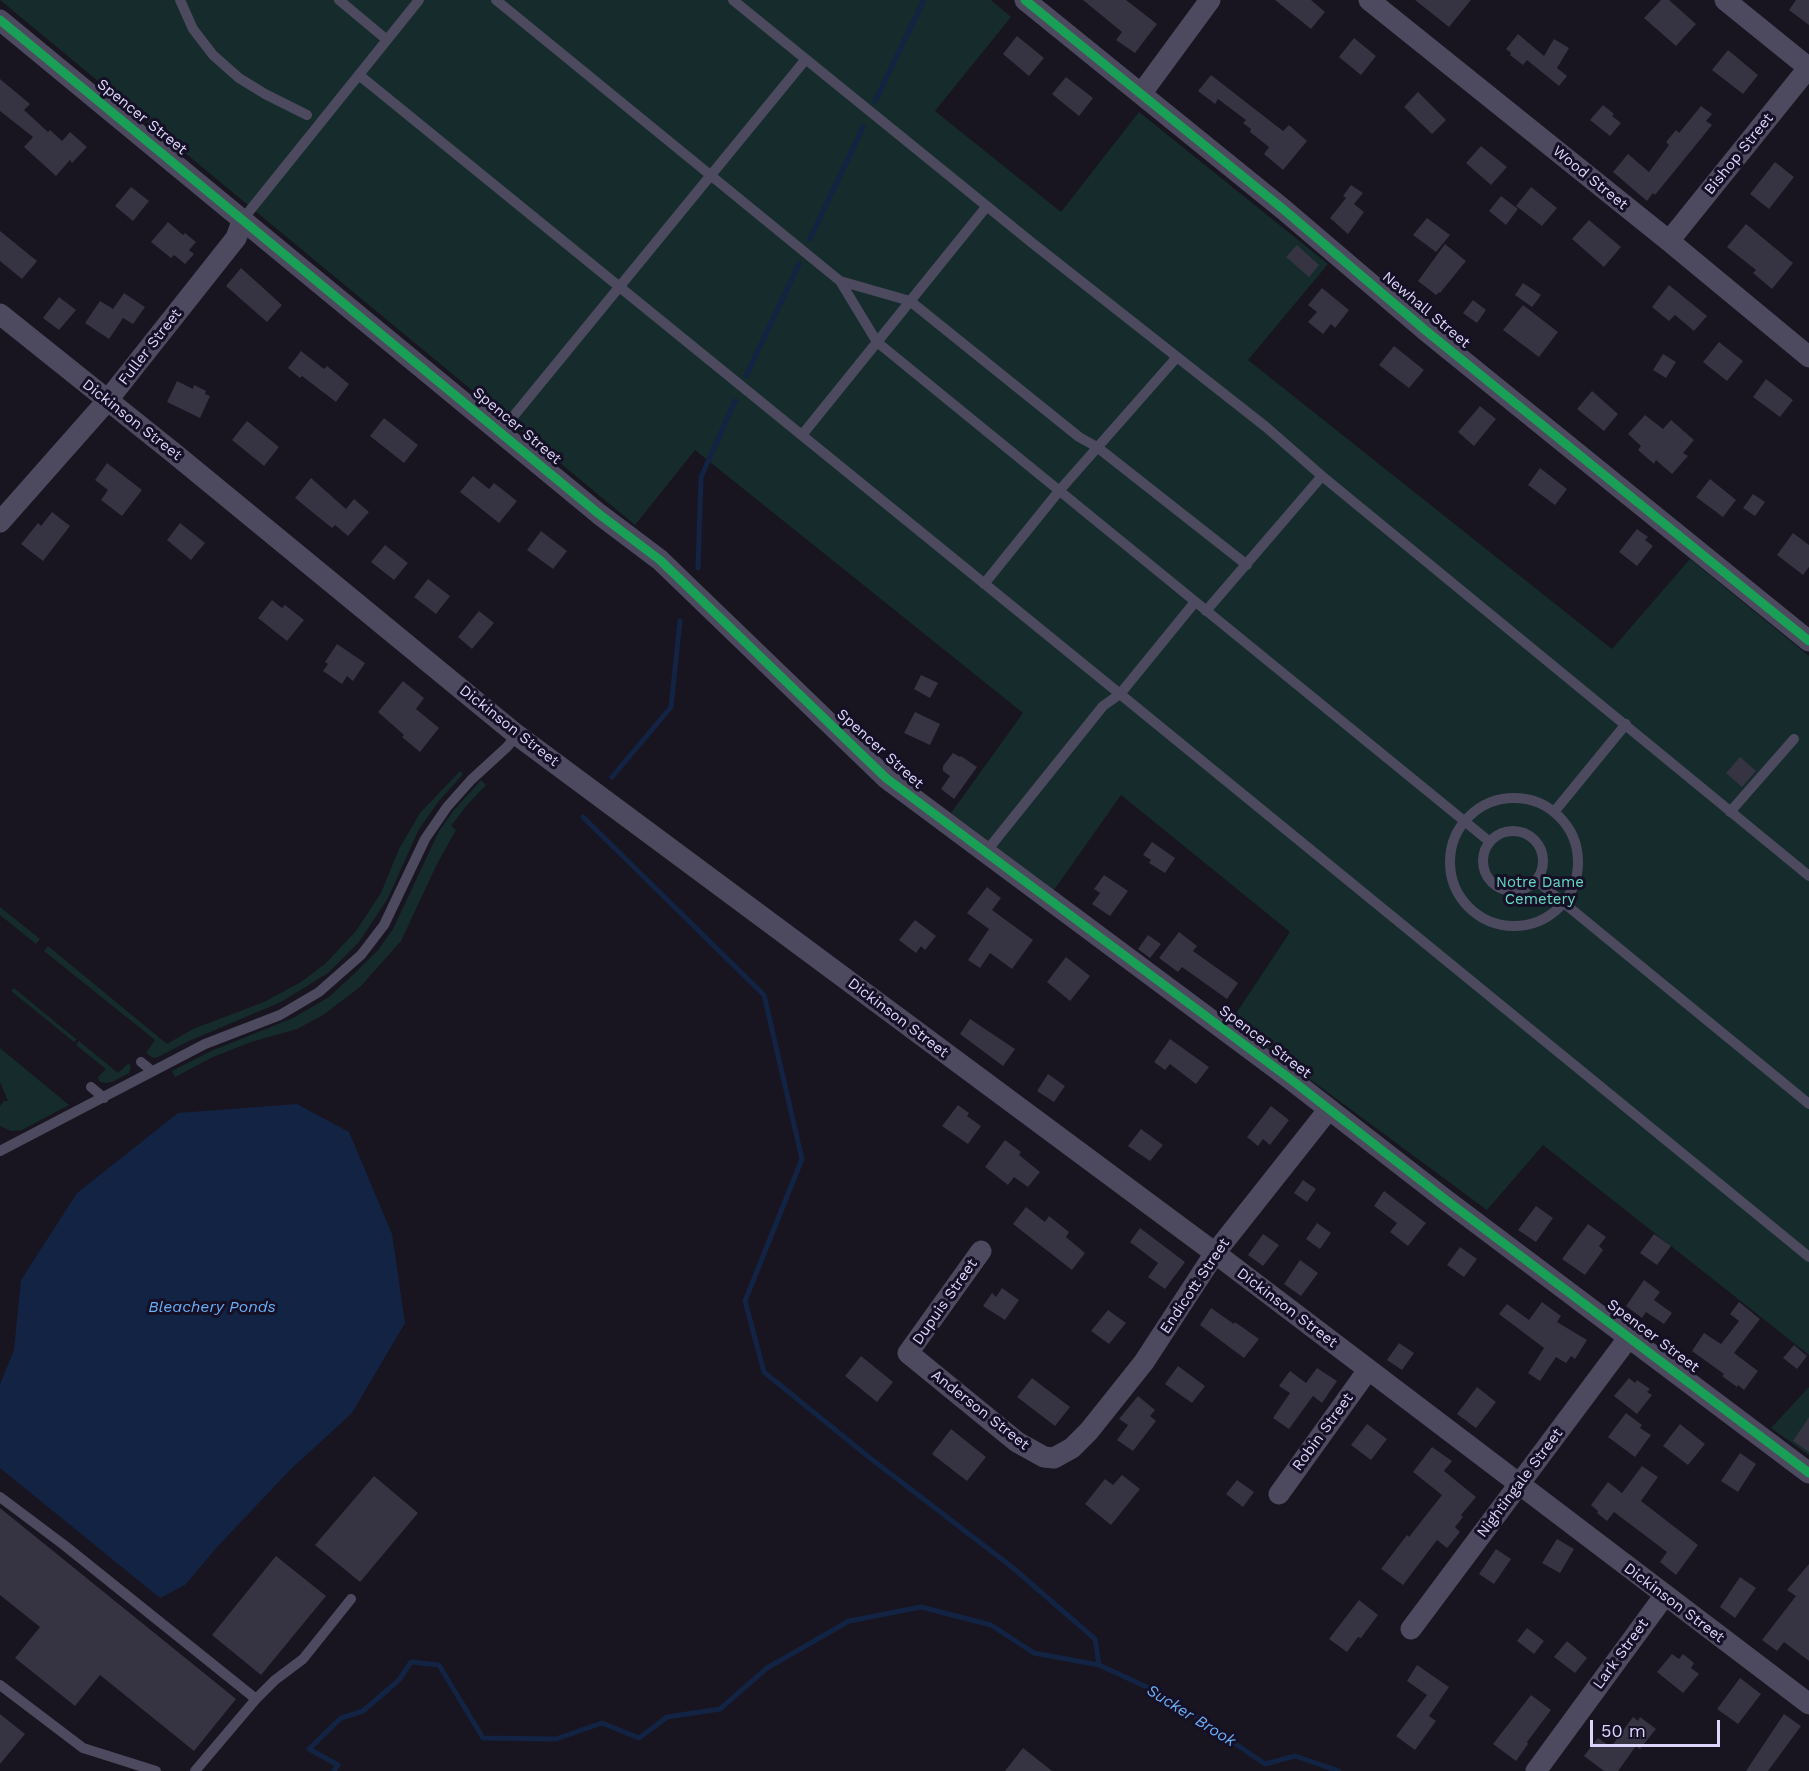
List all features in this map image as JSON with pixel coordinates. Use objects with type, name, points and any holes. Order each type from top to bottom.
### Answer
[{"type":"street","name":"Newhall Street","points":[[1025,0],[1283,209],[1425,330],[1809,641]]},
{"type":"street","points":[[1141,94],[1210,0]]},
{"type":"street","name":"Wood Street","points":[[1369,0],[1669,241],[1809,357]]},
{"type":"street","points":[[1725,0],[1809,67]]},
{"type":"street","name":"Spencer Street","points":[[0,20],[590,506],[660,560],[886,778],[1329,1109],[1446,1200],[1809,1473]]},
{"type":"street","name":"Bishop Street","points":[[1669,241],[1809,67]]},
{"type":"street","name":"Fuller Street","points":[[0,522],[107,401],[236,238],[243,219]]},
{"type":"street","name":"Dickinson Street","points":[[0,314],[175,453],[517,735],[1215,1253],[1809,1704]]},
{"type":"street","name":"Endicott Street","points":[[1056,1457],[1072,1448],[1089,1431],[1144,1362],[1215,1253],[1329,1109]]},
{"type":"street","name":"Dupuis Street","points":[[908,1353],[981,1251]]},
{"type":"street","name":"Nightingale Street","points":[[1411,1629],[1629,1337]]},
{"type":"street","name":"Anderson Street","points":[[908,1353],[1017,1442],[1044,1457],[1056,1457]]},
{"type":"street","name":"Robin Street","points":[[1279,1494],[1368,1370]]},
{"type":"street","name":"Lark Street","points":[[1536,1771],[1665,1596]]},
{"type":"lane","points":[[180,0],[193,29],[213,55],[239,78],[307,115]]},
{"type":"lane","points":[[339,0],[387,40]]},
{"type":"lane","points":[[243,219],[419,0]]},
{"type":"lane","points":[[496,0],[840,281],[877,342],[1490,842]]},
{"type":"lane","points":[[733,0],[987,206],[1266,427],[1322,476],[1809,876]]},
{"type":"lane","points":[[512,418],[806,60]]},
{"type":"lane","points":[[359,75],[1809,1257]]},
{"type":"lane","points":[[802,435],[987,206]]},
{"type":"lane","points":[[840,281],[910,301],[1079,437],[1097,447],[1247,565]]},
{"type":"lane","points":[[984,584],[1059,491],[1178,357]]},
{"type":"lane","points":[[1206,611],[1322,476]]},
{"type":"lane","points":[[985,853],[1103,706],[1120,694],[1195,602]]},
{"type":"lane","points":[[1554,812],[1626,724]]},
{"type":"lane","points":[[0,1151],[205,1044],[280,1015],[303,1003],[348,969],[384,925],[434,825],[471,780],[517,735]]},
{"type":"lane","points":[[1730,812],[1794,739]]},
{"type":"lane","points":[[1506,798],[1531,801],[1554,812],[1566,824],[1574,840],[1578,857],[1577,874],[1564,903],[1550,915],[1522,926],[1507,926],[1479,916],[1458,894],[1452,880],[1450,850],[1464,821],[1490,802],[1506,798]]},
{"type":"lane","points":[[1515,831],[1533,838],[1539,845],[1544,863],[1537,880],[1529,888],[1519,891],[1498,888],[1490,881],[1483,862],[1490,842],[1506,832],[1515,831]]},
{"type":"lane","points":[[1537,880],[1809,1104]]},
{"type":"lane","points":[[141,1062],[152,1071]]},
{"type":"lane","points":[[91,1087],[104,1098]]},
{"type":"lane","points":[[0,1497],[64,1545],[256,1699]]},
{"type":"lane","points":[[195,1771],[256,1699],[275,1680],[303,1659],[351,1599]]},
{"type":"lane","points":[[0,1685],[83,1748],[156,1771]]},
{"type":"green space","name":"Notre Dame Cemetery","points":[[0,0],[991,0],[1011,17],[935,111],[1061,212],[1139,112],[1328,264],[1248,360],[1612,649],[1690,559],[1809,656],[1809,1355],[1543,1145],[1487,1210],[1231,1021],[1290,932],[1121,795],[1054,890],[951,813],[1023,713],[695,450],[635,525]]},
{"type":"green space","points":[[460,771],[463,774],[439,801],[419,829],[388,898],[359,942],[328,973],[281,1002],[189,1041],[158,1057],[153,1058],[146,1053],[155,1040],[44,951],[48,946],[167,1044],[193,1029],[264,1002],[301,982],[325,964],[356,931],[381,893],[399,849],[420,813]]},
{"type":"green space","points":[[481,780],[486,785],[451,826],[456,830],[437,864],[401,941],[360,987],[323,1015],[297,1029],[251,1042],[213,1057],[175,1077],[172,1071],[211,1051],[293,1018],[329,997],[355,973],[378,950],[393,929],[439,831]]},
{"type":"green space","points":[[0,907],[40,939],[36,944],[0,915]]},
{"type":"green space","points":[[14,988],[77,1039],[74,1042],[11,991]]},
{"type":"green space","points":[[79,1041],[118,1073],[129,1063],[131,1067],[129,1073],[112,1082],[99,1081],[98,1077],[106,1069],[76,1045]]},
{"type":"green space","points":[[0,1048],[69,1105],[22,1130],[11,1131],[0,1126],[0,1106],[4,1101],[8,1101],[0,1082]]},
{"type":"green space","points":[[1809,1387],[1809,1455],[1771,1428]]},
{"type":"water","name":"Bleachery Ponds","points":[[297,1104],[349,1132],[392,1234],[405,1323],[352,1413],[289,1471],[218,1546],[185,1585],[160,1598],[0,1468],[0,1384],[14,1350],[21,1280],[77,1193],[178,1113]]},
{"type":"building","points":[[1083,0],[1126,0],[1157,24],[1135,53],[1116,40],[1122,32]]},
{"type":"building","points":[[1275,0],[1311,0],[1325,12],[1311,29]]},
{"type":"building","points":[[1415,0],[1471,0],[1449,27]]},
{"type":"building","points":[[1661,0],[1669,0],[1696,24],[1676,46],[1644,18]]},
{"type":"building","points":[[1796,0],[1809,0],[1809,25],[1789,10]]},
{"type":"building","points":[[1518,34],[1544,56],[1554,39],[1569,48],[1557,68],[1567,76],[1559,86],[1527,60],[1523,65],[1510,55],[1511,53],[1506,49]]},
{"type":"building","points":[[1017,36],[1044,58],[1029,76],[1003,54]]},
{"type":"building","points":[[1354,38],[1376,56],[1361,75],[1339,57]]},
{"type":"building","points":[[1728,50],[1758,75],[1743,94],[1712,70]]},
{"type":"building","points":[[1211,75],[1283,131],[1289,125],[1307,141],[1283,170],[1264,154],[1269,147],[1250,132],[1251,129],[1243,123],[1246,120],[1218,99],[1215,104],[1198,91]]},
{"type":"building","points":[[1066,77],[1093,98],[1079,116],[1052,94]]},
{"type":"building","points":[[0,79],[30,104],[24,110],[48,132],[50,130],[62,141],[70,132],[87,147],[72,163],[70,160],[56,176],[24,147],[33,137],[0,111]]},
{"type":"building","points":[[1418,92],[1446,120],[1432,134],[1404,107]]},
{"type":"building","points":[[1603,105],[1621,123],[1610,136],[1590,120]]},
{"type":"building","points":[[1701,106],[1712,114],[1706,121],[1712,125],[1655,195],[1653,193],[1647,201],[1613,172],[1628,154],[1649,172],[1669,145],[1666,142],[1676,130],[1679,133]]},
{"type":"building","points":[[1481,146],[1507,167],[1491,185],[1466,163]]},
{"type":"building","points":[[1775,162],[1794,177],[1769,209],[1750,194]]},
{"type":"building","points":[[1351,185],[1363,193],[1354,204],[1364,212],[1348,234],[1330,218],[1346,198],[1343,196]]},
{"type":"building","points":[[131,187],[149,201],[133,221],[115,206]]},
{"type":"building","points":[[1531,187],[1557,208],[1542,226],[1516,206]]},
{"type":"building","points":[[1501,196],[1518,209],[1506,225],[1489,211]]},
{"type":"building","points":[[1427,218],[1450,235],[1436,252],[1413,235]]},
{"type":"building","points":[[1589,220],[1621,247],[1604,267],[1572,239]]},
{"type":"building","points":[[168,222],[183,235],[185,233],[196,242],[189,250],[194,254],[185,264],[174,255],[171,258],[151,242]]},
{"type":"building","points":[[1746,224],[1793,263],[1772,289],[1753,273],[1756,270],[1727,247]]},
{"type":"building","points":[[0,231],[37,261],[22,279],[0,261]]},
{"type":"building","points":[[1445,244],[1466,261],[1436,295],[1418,281]]},
{"type":"building","points":[[1297,245],[1319,265],[1309,277],[1286,257]]},
{"type":"building","points":[[241,268],[282,305],[267,322],[226,286]]},
{"type":"building","points":[[1523,283],[1541,295],[1532,307],[1515,295]]},
{"type":"building","points":[[1669,285],[1707,316],[1694,331],[1675,315],[1669,321],[1652,307]]},
{"type":"building","points":[[1322,288],[1349,310],[1335,328],[1331,324],[1323,334],[1308,322],[1317,312],[1308,305]]},
{"type":"building","points":[[124,293],[145,307],[133,324],[123,318],[109,339],[85,323],[100,301],[113,309]]},
{"type":"building","points":[[59,297],[76,310],[59,330],[43,318]]},
{"type":"building","points":[[1473,300],[1486,310],[1477,323],[1463,313]]},
{"type":"building","points":[[1523,305],[1558,332],[1539,357],[1503,330]]},
{"type":"building","points":[[1719,342],[1743,361],[1727,381],[1703,362]]},
{"type":"building","points":[[1394,346],[1424,370],[1409,388],[1379,365]]},
{"type":"building","points":[[301,351],[324,369],[327,366],[349,384],[336,402],[288,368]]},
{"type":"building","points":[[1663,354],[1676,362],[1666,378],[1653,370]]},
{"type":"building","points":[[1766,379],[1793,400],[1780,417],[1753,397]]},
{"type":"building","points":[[177,381],[193,389],[194,385],[206,391],[205,394],[210,396],[200,418],[167,402]]},
{"type":"building","points":[[1592,391],[1618,414],[1604,431],[1577,409]]},
{"type":"building","points":[[1480,406],[1496,419],[1474,446],[1458,432]]},
{"type":"building","points":[[1645,415],[1663,429],[1671,420],[1694,440],[1683,453],[1688,456],[1672,474],[1656,460],[1654,464],[1638,450],[1641,446],[1628,434]]},
{"type":"building","points":[[384,418],[418,445],[404,463],[370,436]]},
{"type":"building","points":[[247,421],[279,447],[264,466],[232,440]]},
{"type":"building","points":[[107,463],[142,490],[122,516],[101,500],[108,490],[95,480]]},
{"type":"building","points":[[1540,468],[1567,489],[1555,505],[1528,485]]},
{"type":"building","points":[[473,476],[489,489],[494,483],[517,501],[499,523],[460,492]]},
{"type":"building","points":[[311,478],[346,509],[354,499],[369,512],[348,536],[335,525],[332,528],[295,498]]},
{"type":"building","points":[[1710,479],[1736,500],[1723,517],[1696,497]]},
{"type":"building","points":[[1753,494],[1765,502],[1755,516],[1743,508]]},
{"type":"building","points":[[52,512],[70,526],[43,561],[21,544],[38,523],[41,526]]},
{"type":"building","points":[[180,523],[205,543],[191,560],[167,540]]},
{"type":"building","points":[[1637,529],[1648,537],[1645,540],[1653,546],[1637,566],[1619,552]]},
{"type":"building","points":[[541,531],[567,551],[553,569],[527,550]]},
{"type":"building","points":[[1793,533],[1809,545],[1809,567],[1803,575],[1777,555]]},
{"type":"building","points":[[385,545],[408,563],[394,580],[371,562]]},
{"type":"building","points":[[428,579],[450,596],[436,614],[414,597]]},
{"type":"building","points":[[272,600],[282,608],[285,605],[304,620],[287,641],[258,618]]},
{"type":"building","points":[[479,611],[494,623],[472,649],[458,637]]},
{"type":"building","points":[[337,644],[365,663],[353,681],[347,676],[342,684],[323,671],[328,664],[325,662]]},
{"type":"building","points":[[921,675],[938,683],[930,698],[914,689]]},
{"type":"building","points":[[403,681],[424,698],[416,709],[439,728],[420,752],[378,712]]},
{"type":"building","points":[[915,712],[940,724],[930,745],[904,733]]},
{"type":"building","points":[[953,753],[977,767],[954,799],[941,789],[950,776],[943,771],[943,766]]},
{"type":"building","points":[[1740,757],[1756,771],[1742,787],[1726,773]]},
{"type":"building","points":[[1152,842],[1175,858],[1165,873],[1149,863],[1151,860],[1143,855]]},
{"type":"building","points":[[1104,875],[1128,891],[1110,916],[1092,904],[1100,893],[1094,889]]},
{"type":"building","points":[[987,887],[1001,898],[992,910],[1033,940],[1012,969],[990,953],[980,968],[968,960],[989,929],[967,913]]},
{"type":"building","points":[[915,920],[936,936],[925,950],[921,946],[916,953],[899,940]]},
{"type":"building","points":[[1179,932],[1197,946],[1193,951],[1238,983],[1227,999],[1182,967],[1178,972],[1159,958]]},
{"type":"building","points":[[1148,935],[1161,944],[1150,958],[1138,949]]},
{"type":"building","points":[[1066,957],[1090,976],[1070,1001],[1047,982]]},
{"type":"building","points":[[970,1019],[1015,1049],[1003,1066],[960,1034]]},
{"type":"building","points":[[1170,1039],[1209,1067],[1196,1084],[1170,1064],[1165,1070],[1154,1062]]},
{"type":"building","points":[[1048,1074],[1065,1086],[1054,1102],[1037,1091]]},
{"type":"building","points":[[958,1105],[969,1113],[967,1116],[981,1126],[968,1144],[942,1126]]},
{"type":"building","points":[[1271,1106],[1289,1120],[1270,1145],[1263,1139],[1258,1146],[1247,1137]]},
{"type":"building","points":[[1141,1129],[1163,1145],[1150,1161],[1128,1146]]},
{"type":"building","points":[[1005,1140],[1021,1152],[1019,1155],[1040,1172],[1028,1187],[1014,1177],[1008,1185],[985,1167]]},
{"type":"building","points":[[1303,1180],[1316,1189],[1307,1202],[1294,1193]]},
{"type":"building","points":[[1384,1191],[1426,1223],[1408,1246],[1390,1232],[1397,1223],[1374,1206]]},
{"type":"building","points":[[1536,1206],[1553,1218],[1536,1242],[1518,1230]]},
{"type":"building","points":[[1026,1207],[1045,1222],[1049,1216],[1069,1232],[1066,1237],[1085,1253],[1072,1270],[1013,1224]]},
{"type":"building","points":[[1317,1223],[1331,1233],[1320,1249],[1306,1239]]},
{"type":"building","points":[[1588,1224],[1606,1237],[1599,1246],[1603,1250],[1585,1275],[1562,1259]]},
{"type":"building","points":[[1140,1228],[1185,1262],[1165,1289],[1148,1277],[1158,1263],[1130,1242]]},
{"type":"building","points":[[1263,1234],[1279,1245],[1263,1266],[1248,1255]]},
{"type":"building","points":[[1654,1234],[1671,1246],[1657,1265],[1640,1253]]},
{"type":"building","points":[[1460,1247],[1477,1259],[1464,1277],[1447,1265]]},
{"type":"building","points":[[1300,1260],[1318,1273],[1301,1296],[1284,1284]]},
{"type":"building","points":[[1644,1280],[1660,1292],[1654,1300],[1672,1313],[1664,1324],[1646,1312],[1642,1318],[1626,1306]]},
{"type":"building","points":[[1002,1288],[1019,1300],[1005,1320],[983,1306],[992,1293],[996,1297]]},
{"type":"building","points":[[1542,1302],[1561,1316],[1557,1322],[1587,1340],[1575,1359],[1571,1356],[1566,1363],[1556,1357],[1540,1381],[1528,1373],[1544,1348],[1499,1314],[1507,1304],[1529,1320]]},
{"type":"building","points":[[1739,1302],[1760,1319],[1734,1353],[1758,1371],[1744,1390],[1722,1376],[1724,1374],[1692,1351],[1704,1333],[1721,1344],[1739,1321],[1730,1314]]},
{"type":"building","points":[[1211,1308],[1259,1339],[1244,1358],[1200,1325]]},
{"type":"building","points":[[1108,1310],[1126,1323],[1109,1344],[1091,1331]]},
{"type":"building","points":[[1399,1343],[1414,1353],[1402,1370],[1387,1360]]},
{"type":"building","points":[[1794,1345],[1807,1356],[1797,1369],[1783,1358]]},
{"type":"building","points":[[861,1356],[893,1382],[877,1402],[845,1376]]},
{"type":"building","points":[[1178,1366],[1205,1386],[1192,1403],[1165,1384]]},
{"type":"building","points":[[1317,1368],[1337,1381],[1322,1403],[1313,1396],[1289,1429],[1273,1418],[1290,1393],[1279,1386],[1290,1371],[1306,1383]]},
{"type":"building","points":[[1032,1378],[1070,1407],[1055,1426],[1017,1397]]},
{"type":"building","points":[[1629,1378],[1635,1383],[1637,1380],[1650,1389],[1647,1392],[1652,1395],[1637,1414],[1614,1396]]},
{"type":"building","points":[[1477,1387],[1496,1402],[1476,1428],[1457,1414]]},
{"type":"building","points":[[1138,1396],[1155,1410],[1150,1416],[1156,1421],[1133,1451],[1117,1440],[1128,1425],[1119,1419]]},
{"type":"building","points":[[1626,1413],[1642,1425],[1640,1428],[1651,1435],[1635,1457],[1608,1437]]},
{"type":"building","points":[[1809,1417],[1809,1452],[1793,1441]]},
{"type":"building","points":[[1367,1424],[1387,1439],[1371,1460],[1351,1445]]},
{"type":"building","points":[[1680,1424],[1705,1444],[1688,1465],[1663,1446]]},
{"type":"building","points":[[951,1429],[986,1457],[967,1481],[932,1454]]},
{"type":"building","points":[[1432,1447],[1452,1461],[1444,1471],[1476,1497],[1461,1515],[1463,1517],[1455,1527],[1460,1532],[1447,1548],[1437,1540],[1403,1585],[1381,1569],[1442,1495],[1413,1472]]},
{"type":"building","points":[[1740,1453],[1756,1464],[1738,1492],[1721,1481]]},
{"type":"building","points":[[1642,1466],[1658,1477],[1641,1501],[1698,1545],[1676,1575],[1660,1562],[1667,1552],[1614,1512],[1607,1521],[1591,1505],[1608,1482],[1622,1493]]},
{"type":"building","points":[[1122,1475],[1140,1489],[1111,1525],[1085,1504],[1105,1479],[1113,1485]]},
{"type":"building","points":[[374,1476],[418,1513],[360,1582],[315,1545]]},
{"type":"building","points":[[1237,1480],[1254,1492],[1243,1507],[1226,1494]]},
{"type":"building","points":[[0,1508],[236,1699],[194,1751],[100,1675],[75,1706],[15,1658],[40,1627],[0,1595]]},
{"type":"building","points":[[1557,1539],[1574,1549],[1560,1573],[1542,1563]]},
{"type":"building","points":[[1496,1549],[1511,1559],[1494,1584],[1479,1574]]},
{"type":"building","points":[[276,1556],[326,1596],[261,1675],[212,1635]]},
{"type":"building","points":[[1809,1564],[1809,1661],[1784,1642],[1777,1651],[1762,1640],[1796,1596],[1787,1590]]},
{"type":"building","points":[[1740,1577],[1756,1588],[1735,1618],[1720,1607]]},
{"type":"building","points":[[1359,1600],[1378,1615],[1347,1652],[1329,1639]]},
{"type":"building","points":[[1527,1628],[1544,1641],[1534,1654],[1517,1641]]},
{"type":"building","points":[[1567,1641],[1587,1658],[1575,1673],[1554,1657]]},
{"type":"building","points":[[1672,1654],[1679,1659],[1683,1654],[1694,1663],[1691,1668],[1699,1674],[1683,1693],[1657,1672]]},
{"type":"building","points":[[1417,1665],[1449,1687],[1429,1716],[1436,1721],[1415,1750],[1396,1736],[1427,1695],[1407,1681]]},
{"type":"building","points":[[1740,1678],[1761,1694],[1738,1724],[1717,1709]]},
{"type":"building","points":[[1531,1695],[1551,1710],[1516,1761],[1493,1744]]},
{"type":"building","points":[[0,1714],[25,1734],[0,1764]]},
{"type":"building","points":[[1784,1714],[1801,1726],[1768,1771],[1746,1771]]},
{"type":"building","points":[[1633,1717],[1638,1721],[1640,1717],[1656,1729],[1640,1749],[1636,1746],[1618,1771],[1604,1771],[1584,1756],[1598,1738],[1611,1747]]},
{"type":"building","points":[[1023,1748],[1052,1771],[1005,1771]]},
{"type":"waterway","points":[[875,101],[924,0]]},
{"type":"waterway","points":[[810,239],[863,127]]},
{"type":"waterway","points":[[746,376],[799,264]]},
{"type":"waterway","points":[[698,568],[701,477],[735,401]]},
{"type":"waterway","points":[[612,777],[671,707],[680,621]]},
{"type":"waterway","points":[[583,817],[764,995],[802,1159],[745,1301],[764,1372],[870,1458],[1012,1567],[1095,1639],[1099,1665]]},
{"type":"waterway","name":"Sucker Brook","points":[[334,1771],[338,1765],[309,1749],[341,1718],[363,1711],[399,1680],[411,1662],[439,1665],[483,1738],[556,1739],[602,1723],[639,1738],[667,1717],[720,1709],[767,1668],[849,1621],[921,1607],[991,1625],[1034,1653],[1099,1665],[1164,1695],[1265,1764],[1295,1756],[1339,1771]]},
{"type":"cycle path","points":[[1025,0],[1283,209],[1425,330],[1809,641]]},
{"type":"cycle path","points":[[0,20],[599,514],[660,560],[886,778],[1289,1078],[1446,1200],[1809,1473]]}]
